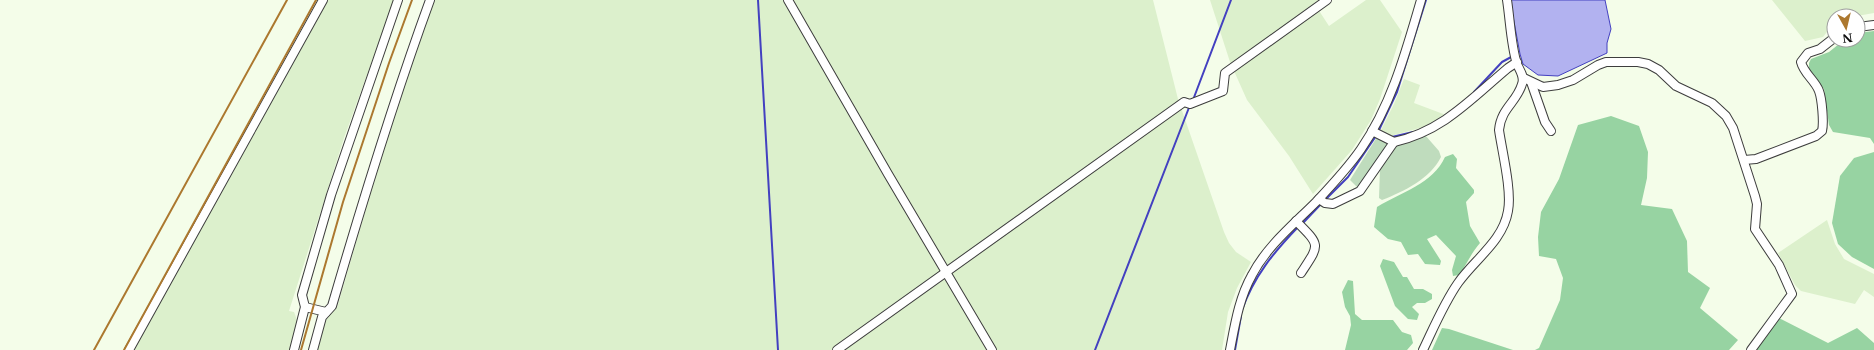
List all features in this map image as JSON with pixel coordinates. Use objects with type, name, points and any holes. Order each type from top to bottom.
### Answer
[{"type":"street","points":[[129,350],[323,0]]},
{"type":"street","points":[[294,350],[305,307],[302,295],[331,195],[398,0]]},
{"type":"street","points":[[313,350],[322,317],[332,306],[364,193],[400,79],[430,0]]},
{"type":"street","points":[[788,0],[876,154],[992,350]]},
{"type":"street","points":[[837,350],[945,271],[1184,102],[1190,104],[1223,91],[1225,72],[1327,0]]},
{"type":"street","points":[[1230,350],[1238,307],[1252,274],[1262,259],[1348,166],[1372,131],[1392,88],[1421,0]]},
{"type":"street","points":[[1507,0],[1517,62],[1527,80],[1550,131]]},
{"type":"street","points":[[1744,160],[1756,159],[1816,136],[1822,131],[1823,117],[1819,91],[1803,70],[1801,62],[1808,53],[1820,49],[1826,44]]},
{"type":"street","points":[[1319,199],[1325,203],[1333,204],[1360,191],[1394,142],[1423,133],[1443,123],[1517,62]]},
{"type":"street","points":[[1527,80],[1543,87],[1558,85],[1573,80],[1606,62],[1638,62],[1648,64],[1659,70],[1676,86],[1712,103],[1719,109],[1733,128],[1744,160],[1757,204],[1755,229],[1779,265],[1792,294],[1751,350]]},
{"type":"street","points":[[1423,350],[1445,304],[1457,284],[1500,234],[1505,224],[1509,204],[1499,130],[1500,120],[1502,113],[1527,80]]},
{"type":"street","points":[[1372,131],[1394,142]]},
{"type":"street","points":[[1296,221],[1316,244],[1316,250],[1301,273]]},
{"type":"street","points":[[305,307],[326,312]]},
{"type":"green space","points":[[327,0],[394,0],[344,138],[289,311],[294,312],[297,320],[290,350],[134,350]]},
{"type":"green space","points":[[434,0],[1153,0],[1178,99],[1224,232],[1229,243],[1236,252],[1251,262],[1237,288],[1228,312],[1222,350],[318,350],[326,317],[337,308],[387,136]]},
{"type":"green space","points":[[1210,0],[1318,0],[1314,3],[1329,26],[1366,0],[1380,0],[1402,32],[1380,99],[1371,120],[1352,150],[1313,194],[1289,156],[1247,100],[1230,62]]},
{"type":"green space","points":[[1772,0],[1874,0],[1874,13],[1866,14],[1866,8],[1826,8],[1826,33],[1823,37],[1805,41]]},
{"type":"green space","points":[[1874,31],[1874,144],[1870,138],[1833,132],[1829,125],[1824,89],[1809,74],[1809,63],[1811,59],[1829,52],[1834,48],[1866,48],[1866,32]]},
{"type":"green space","points":[[1404,79],[1420,85],[1414,103],[1446,115],[1427,126],[1391,136],[1381,130]]},
{"type":"green space","points":[[1611,116],[1639,126],[1648,152],[1647,178],[1641,205],[1672,209],[1687,241],[1688,272],[1710,288],[1700,308],[1738,340],[1729,350],[1535,350],[1539,348],[1560,300],[1563,278],[1556,259],[1539,256],[1538,237],[1541,212],[1559,179],[1578,125]]},
{"type":"green space","points":[[1425,135],[1439,151],[1441,157],[1436,165],[1423,178],[1399,193],[1382,200],[1379,198],[1380,168],[1395,145]]},
{"type":"green space","points":[[1377,137],[1388,144],[1358,188],[1350,180]]},
{"type":"green space","points":[[1874,152],[1874,269],[1852,257],[1838,244],[1832,223],[1840,176],[1854,158]]},
{"type":"green space","points":[[1453,154],[1457,159],[1456,168],[1474,190],[1474,193],[1466,202],[1470,226],[1480,243],[1459,275],[1453,276],[1452,270],[1456,256],[1436,235],[1427,239],[1441,261],[1440,265],[1425,264],[1418,254],[1408,255],[1401,242],[1388,239],[1374,227],[1377,207],[1425,181],[1440,166],[1445,157]]},
{"type":"green space","points":[[1827,220],[1835,244],[1844,259],[1874,274],[1874,297],[1864,290],[1855,304],[1801,291],[1795,285],[1778,253]]},
{"type":"green space","points":[[1383,259],[1394,262],[1403,277],[1407,277],[1414,289],[1423,289],[1432,294],[1432,299],[1425,303],[1417,303],[1412,307],[1419,314],[1417,320],[1408,319],[1395,306],[1380,266]]},
{"type":"green space","points":[[1348,280],[1353,281],[1355,314],[1362,320],[1393,320],[1402,332],[1411,335],[1413,343],[1407,350],[1345,350],[1351,325],[1350,316],[1345,307],[1342,292]]},
{"type":"green space","points":[[1779,318],[1828,343],[1857,328],[1874,343],[1874,350],[1755,350]]},
{"type":"green space","points":[[1442,328],[1449,329],[1513,350],[1432,350]]},
{"type":"water","points":[[1510,0],[1605,0],[1611,29],[1607,43],[1607,53],[1558,76],[1538,75],[1523,64]]},
{"type":"waterway","points":[[758,0],[778,350]]},
{"type":"waterway","points":[[1193,100],[1231,0]]},
{"type":"waterway","points":[[1378,132],[1397,92],[1426,0]]},
{"type":"waterway","points":[[1474,92],[1502,62],[1513,56]]},
{"type":"waterway","points":[[1095,350],[1190,105]]},
{"type":"waterway","points":[[1392,137],[1413,132]]},
{"type":"waterway","points":[[1324,201],[1348,177],[1376,136]]},
{"type":"waterway","points":[[1302,224],[1321,204]]},
{"type":"waterway","points":[[1242,310],[1252,286],[1259,275],[1281,246],[1298,227]]},
{"type":"waterway","points":[[1235,350],[1241,316]]},
{"type":"railway","points":[[94,350],[287,0]]},
{"type":"railway","points":[[124,350],[316,0]]},
{"type":"railway","points":[[301,350],[343,202],[389,63],[412,0]]}]
